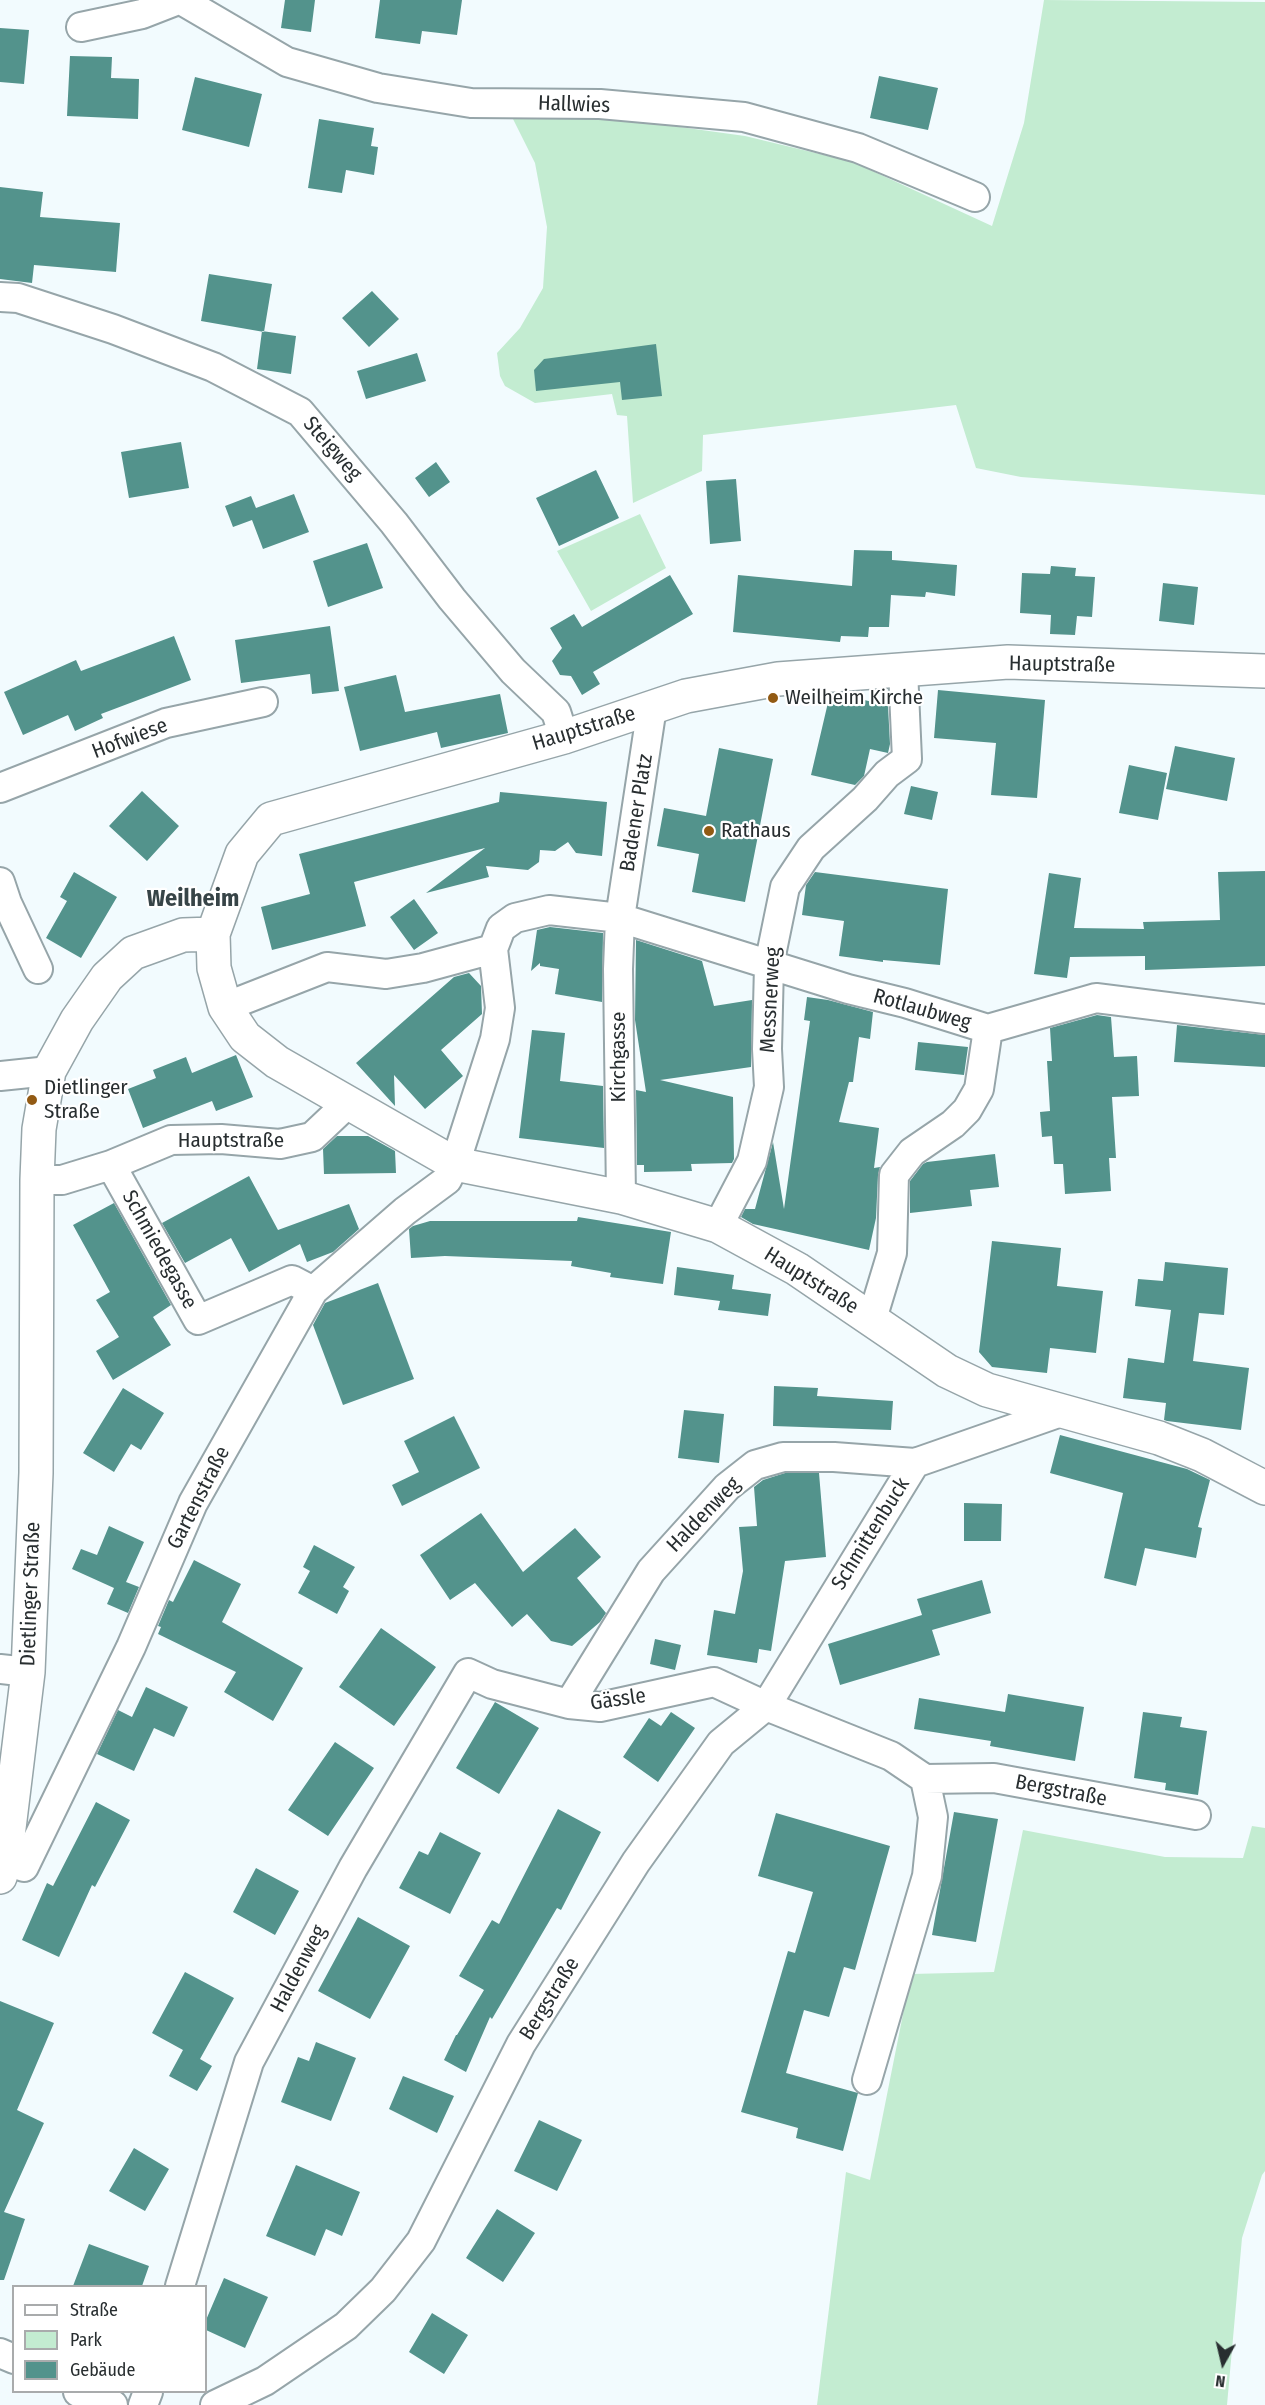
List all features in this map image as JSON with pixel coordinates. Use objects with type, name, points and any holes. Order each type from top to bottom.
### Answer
[{"type":"street","name":"Hallwies","points":[[81,27],[142,14],[180,0],[287,62],[378,88],[471,103],[600,104],[744,117],[858,148],[975,197]]},
{"type":"street","name":"Steigweg","points":[[0,297],[18,298],[213,367],[300,412],[394,523],[452,599],[513,671],[556,712],[564,737]]},
{"type":"street","name":"Hauptstraße","points":[[1265,671],[1008,662],[778,679],[722,688],[652,707],[564,737],[271,819],[242,854],[213,934],[214,968],[225,1006],[244,1037],[277,1062],[455,1164],[621,1197],[718,1226],[797,1269],[947,1371],[987,1390],[1180,1446],[1265,1488]]},
{"type":"street","name":"Messnerweg","points":[[718,1226],[752,1161],[769,1087],[767,1049],[769,965],[784,887],[811,848],[865,799],[887,774],[907,759],[903,670]]},
{"type":"street","name":"Hofwiese","points":[[0,788],[166,723],[263,702]]},
{"type":"street","name":"Badener Platz","points":[[620,918],[652,707]]},
{"type":"street","points":[[0,882],[7,903],[38,969]]},
{"type":"street","name":"Rotlaubweg","points":[[493,949],[501,928],[515,918],[549,910],[620,918],[769,965],[988,1029],[1096,998],[1265,1019]]},
{"type":"street","name":"Kirchgasse","points":[[620,918],[618,969],[621,1197]]},
{"type":"street","name":"Dietlinger Straße","points":[[3,1869],[14,1670],[36,1473],[36,1180],[39,1129],[49,1071],[77,1020],[107,977],[133,953],[183,934],[213,934]]},
{"type":"street","points":[[225,1006],[327,967],[386,974],[423,968],[493,949]]},
{"type":"street","name":"Gartenstraße","points":[[3,1869],[24,1867],[130,1647],[193,1503],[314,1291],[405,1211],[447,1180],[455,1164],[495,1039],[500,1008],[493,949]]},
{"type":"street","points":[[872,1319],[892,1253],[894,1175],[912,1152],[953,1124],[967,1110],[979,1089],[988,1029]]},
{"type":"street","points":[[0,1076],[49,1071]]},
{"type":"street","name":"Hauptstraße","points":[[36,1180],[62,1180],[111,1165],[171,1140],[221,1139],[280,1144],[312,1137],[347,1104]]},
{"type":"street","name":"Schmiedegasse","points":[[111,1165],[198,1320],[292,1280],[314,1291]]},
{"type":"street","name":"Schmittenbuck","points":[[766,1706],[915,1463],[1061,1412]]},
{"type":"street","name":"Haldenweg","points":[[569,1704],[651,1571],[728,1487],[755,1465],[783,1456],[915,1463]]},
{"type":"street","name":"Haldenweg","points":[[180,2285],[249,2062],[353,1868],[468,1673]]},
{"type":"street","name":"Gässle","points":[[468,1673],[492,1684],[569,1704],[600,1707],[714,1682],[766,1706]]},
{"type":"street","points":[[766,1706],[891,1756],[925,1779],[933,1817],[927,1876],[867,2080]]},
{"type":"street","name":"Bergstraße","points":[[215,2405],[265,2381],[346,2326],[383,2290],[421,2241],[521,2044],[636,1862],[721,1743],[766,1706]]},
{"type":"street","name":"Bergstraße","points":[[925,1779],[994,1778],[1196,1815]]},
{"type":"street","points":[[82,2393],[113,2405]]},
{"type":"green space","points":[[1044,0],[1265,2],[1265,495],[1021,477],[976,468],[956,405],[703,435],[702,471],[633,503],[627,416],[617,415],[612,394],[535,403],[505,386],[500,376],[497,353],[520,328],[543,288],[547,227],[535,163],[512,117],[622,119],[745,136],[853,162],[992,226],[1024,123]]},
{"type":"green space","points":[[640,514],[666,568],[591,611],[557,551]]},
{"type":"green space","points":[[1252,1826],[1265,1828],[1265,2171],[1242,2238],[1227,2405],[817,2405],[846,2172],[870,2180],[911,1974],[994,1972],[1023,1830],[1165,1857],[1243,1858]]},
{"type":"building","points":[[285,0],[315,0],[311,32],[281,28]]},
{"type":"building","points":[[380,0],[462,0],[457,35],[422,31],[420,44],[375,38]]},
{"type":"building","points":[[0,28],[29,30],[24,84],[0,82]]},
{"type":"building","points":[[70,56],[112,57],[111,78],[139,79],[138,119],[67,116]]},
{"type":"building","points":[[879,76],[938,88],[928,130],[870,118]]},
{"type":"building","points":[[195,77],[262,94],[249,147],[182,130]]},
{"type":"building","points":[[319,119],[374,128],[371,146],[378,147],[374,175],[346,170],[342,193],[308,188]]},
{"type":"building","points":[[0,187],[43,192],[40,217],[120,223],[116,272],[34,265],[32,283],[0,279]]},
{"type":"building","points":[[209,274],[272,284],[264,332],[201,321]]},
{"type":"building","points":[[372,291],[399,319],[369,347],[342,318]]},
{"type":"building","points":[[262,331],[296,336],[291,374],[257,369]]},
{"type":"building","points":[[656,344],[662,396],[622,400],[620,382],[536,391],[534,370],[544,359]]},
{"type":"building","points":[[417,353],[426,381],[366,399],[357,371]]},
{"type":"building","points":[[181,442],[189,488],[129,498],[121,452]]},
{"type":"building","points":[[436,462],[450,482],[429,497],[415,478]]},
{"type":"building","points":[[596,470],[619,518],[559,546],[536,498]]},
{"type":"building","points":[[736,479],[741,541],[710,544],[706,481]]},
{"type":"building","points":[[294,494],[309,532],[263,549],[252,520],[233,527],[225,506],[251,496],[256,508]]},
{"type":"building","points":[[367,543],[383,588],[328,607],[313,561]]},
{"type":"building","points":[[854,550],[892,551],[892,560],[957,565],[955,596],[926,592],[925,597],[891,595],[889,627],[869,627],[868,637],[841,636],[840,642],[733,632],[738,575],[852,586]]},
{"type":"building","points":[[1051,566],[1076,568],[1075,576],[1095,577],[1092,617],[1077,616],[1075,635],[1050,634],[1051,615],[1020,613],[1022,573],[1050,574]]},
{"type":"building","points":[[670,575],[693,614],[593,672],[600,684],[582,695],[571,676],[560,675],[552,661],[562,648],[550,628],[574,614],[582,627]]},
{"type":"building","points":[[1163,583],[1198,587],[1194,625],[1159,621]]},
{"type":"building","points":[[330,626],[339,691],[312,694],[310,674],[241,683],[235,640]]},
{"type":"building","points":[[174,636],[191,680],[101,714],[103,718],[75,731],[68,715],[23,735],[4,692],[76,660],[81,671]]},
{"type":"building","points":[[396,675],[405,712],[500,694],[508,733],[441,748],[437,732],[360,751],[344,687]]},
{"type":"building","points":[[938,690],[1045,700],[1037,798],[991,795],[996,743],[934,738]]},
{"type":"building","points":[[837,693],[888,706],[890,744],[888,753],[870,749],[864,776],[855,785],[811,775],[830,694]]},
{"type":"building","points":[[1175,746],[1235,758],[1227,801],[1166,789]]},
{"type":"building","name":"Rathaus","points":[[719,748],[773,759],[745,902],[692,892],[699,854],[657,846],[664,808],[706,816]]},
{"type":"building","points":[[1129,765],[1167,773],[1158,820],[1119,813]]},
{"type":"building","points":[[911,786],[938,792],[932,820],[904,814]]},
{"type":"building","points":[[142,791],[179,826],[147,861],[109,826]]},
{"type":"building","points":[[500,792],[607,802],[602,856],[576,853],[568,842],[555,851],[540,850],[539,862],[528,870],[486,866],[489,877],[426,893],[485,848],[354,882],[366,926],[272,950],[261,907],[310,894],[299,854],[499,802]]},
{"type":"building","points":[[1265,871],[1265,966],[1145,970],[1145,956],[1070,957],[1067,978],[1034,974],[1049,873],[1081,878],[1074,928],[1144,929],[1143,922],[1220,920],[1218,872]]},
{"type":"building","points":[[74,872],[117,897],[81,958],[46,938],[67,901],[60,897]]},
{"type":"building","points":[[815,872],[948,889],[940,965],[883,960],[883,962],[839,956],[844,921],[802,915],[806,885]]},
{"type":"building","points":[[414,899],[438,933],[414,950],[390,917]]},
{"type":"building","points":[[550,927],[603,933],[602,1002],[555,994],[559,969],[540,966],[540,963],[531,971],[537,930]]},
{"type":"building","points":[[636,940],[702,961],[714,1006],[752,1000],[751,1067],[660,1080],[733,1097],[734,1159],[732,1163],[691,1164],[692,1171],[644,1172],[644,1165],[637,1165],[636,1090],[646,1092],[635,1020]]},
{"type":"building","points":[[469,973],[481,986],[482,1014],[441,1050],[463,1076],[425,1109],[394,1075],[395,1106],[356,1063],[454,977]]},
{"type":"building","points":[[807,997],[873,1012],[870,1039],[859,1037],[853,1082],[849,1082],[839,1122],[879,1128],[874,1168],[880,1167],[876,1218],[869,1250],[753,1224],[741,1217],[745,1209],[755,1209],[773,1142],[784,1209],[810,1021],[804,1020]]},
{"type":"building","points":[[1097,1015],[1111,1017],[1114,1057],[1137,1056],[1139,1096],[1112,1097],[1116,1158],[1109,1158],[1111,1191],[1065,1194],[1063,1164],[1054,1164],[1052,1136],[1042,1137],[1040,1112],[1050,1111],[1047,1061],[1052,1061],[1050,1028]]},
{"type":"building","points":[[1177,1025],[1265,1035],[1265,1067],[1174,1062]]},
{"type":"building","points":[[532,1030],[565,1033],[560,1081],[603,1086],[604,1148],[519,1138]]},
{"type":"building","points":[[918,1042],[968,1047],[964,1075],[915,1070]]},
{"type":"building","points":[[236,1055],[253,1097],[216,1111],[212,1101],[143,1128],[128,1089],[156,1078],[153,1070],[186,1057],[192,1073]]},
{"type":"building","points":[[337,1136],[368,1136],[395,1151],[396,1173],[324,1174],[323,1149]]},
{"type":"building","points":[[995,1154],[999,1187],[970,1190],[972,1206],[910,1213],[910,1181],[923,1164]]},
{"type":"building","points":[[249,1176],[278,1230],[349,1204],[359,1229],[333,1252],[307,1262],[300,1244],[249,1272],[231,1238],[185,1263],[162,1223]]},
{"type":"building","points":[[114,1203],[171,1305],[153,1317],[171,1345],[113,1380],[96,1351],[119,1337],[96,1300],[110,1292],[73,1225]]},
{"type":"building","points":[[578,1217],[671,1232],[663,1284],[610,1277],[611,1273],[571,1266],[572,1261],[445,1256],[411,1258],[409,1229],[430,1221],[577,1221]]},
{"type":"building","points":[[992,1241],[1061,1248],[1057,1286],[1103,1291],[1096,1353],[1050,1348],[1047,1373],[992,1367],[979,1352]]},
{"type":"building","points":[[1165,1262],[1228,1268],[1224,1315],[1199,1313],[1193,1361],[1249,1368],[1241,1430],[1167,1421],[1164,1420],[1166,1403],[1123,1398],[1128,1358],[1164,1363],[1171,1310],[1135,1306],[1138,1279],[1163,1281]]},
{"type":"building","points":[[677,1267],[734,1275],[732,1289],[771,1294],[768,1316],[718,1310],[720,1301],[674,1295]]},
{"type":"building","points":[[378,1283],[414,1379],[343,1405],[313,1325],[325,1303]]},
{"type":"building","points":[[774,1386],[818,1388],[817,1396],[893,1401],[891,1430],[773,1426]]},
{"type":"building","points":[[123,1388],[164,1413],[141,1450],[131,1444],[114,1472],[83,1453]]},
{"type":"building","points":[[684,1410],[724,1414],[719,1463],[678,1458]]},
{"type":"building","points":[[454,1416],[480,1468],[402,1506],[392,1485],[419,1472],[404,1441]]},
{"type":"building","points":[[1060,1435],[1187,1469],[1210,1480],[1198,1527],[1202,1528],[1196,1558],[1145,1548],[1136,1586],[1104,1578],[1123,1493],[1050,1473]]},
{"type":"building","points":[[785,1473],[819,1473],[826,1557],[785,1561],[771,1651],[759,1649],[757,1663],[707,1655],[714,1610],[735,1614],[743,1571],[739,1527],[757,1526],[754,1487],[763,1480]]},
{"type":"building","points":[[964,1503],[1002,1504],[1001,1541],[964,1541]]},
{"type":"building","points":[[481,1513],[523,1572],[575,1528],[601,1557],[577,1578],[606,1613],[600,1622],[572,1646],[551,1641],[527,1614],[512,1627],[475,1583],[450,1600],[420,1555]]},
{"type":"building","points":[[109,1526],[144,1542],[126,1582],[139,1587],[128,1613],[107,1604],[114,1588],[72,1569],[81,1549],[97,1555]]},
{"type":"building","points":[[314,1545],[355,1567],[343,1587],[349,1591],[337,1614],[298,1593],[310,1571],[303,1567]]},
{"type":"building","points":[[194,1560],[241,1584],[222,1622],[303,1668],[273,1721],[224,1692],[236,1672],[158,1634],[161,1627],[158,1626],[169,1600],[173,1602]]},
{"type":"building","points":[[982,1580],[991,1613],[932,1630],[940,1655],[840,1685],[828,1644],[922,1615],[917,1599]]},
{"type":"building","points":[[381,1628],[436,1667],[394,1726],[339,1687]]},
{"type":"building","points":[[655,1639],[681,1645],[675,1670],[650,1664]]},
{"type":"building","points":[[146,1687],[188,1707],[174,1737],[154,1728],[134,1771],[97,1754],[118,1710],[132,1717]]},
{"type":"building","points":[[1008,1694],[1084,1707],[1075,1761],[990,1746],[991,1741],[914,1729],[919,1698],[1005,1712]]},
{"type":"building","points":[[495,1702],[539,1728],[499,1794],[456,1768]]},
{"type":"building","points":[[671,1712],[695,1728],[658,1782],[623,1757],[649,1718],[661,1726]]},
{"type":"building","points":[[1143,1712],[1182,1717],[1180,1727],[1207,1731],[1198,1795],[1165,1790],[1166,1783],[1134,1778]]},
{"type":"building","points":[[335,1742],[374,1768],[328,1836],[288,1810]]},
{"type":"building","points":[[96,1802],[130,1820],[95,1887],[92,1885],[59,1957],[22,1940],[47,1883],[53,1886]]},
{"type":"building","points":[[558,1809],[601,1832],[561,1910],[557,1908],[492,2019],[490,2017],[466,2072],[444,2060],[456,2035],[484,1990],[459,1976],[492,1920],[499,1924]]},
{"type":"building","points":[[954,1812],[998,1819],[976,1942],[932,1935]]},
{"type":"building","points":[[776,1813],[890,1846],[855,1970],[844,1967],[829,2017],[804,2010],[786,2073],[858,2093],[843,2151],[796,2138],[798,2128],[741,2112],[788,1951],[795,1953],[813,1892],[758,1876]]},
{"type":"building","points":[[440,1832],[481,1853],[450,1914],[399,1888],[419,1851],[428,1855]]},
{"type":"building","points":[[256,1868],[299,1891],[275,1935],[233,1912]]},
{"type":"building","points":[[358,1917],[410,1946],[370,2019],[318,1991]]},
{"type":"building","points":[[185,1972],[234,1998],[200,2059],[212,2066],[197,2091],[169,2076],[183,2050],[152,2033]]},
{"type":"building","points":[[0,2001],[54,2023],[17,2110],[44,2123],[4,2212],[25,2219],[4,2280],[0,2280]]},
{"type":"building","points":[[316,2042],[356,2058],[331,2121],[281,2102],[298,2057],[309,2061]]},
{"type":"building","points":[[403,2076],[454,2096],[437,2133],[389,2109]]},
{"type":"building","points":[[539,2120],[582,2140],[557,2191],[514,2171]]},
{"type":"building","points":[[134,2148],[169,2169],[145,2211],[109,2191]]},
{"type":"building","points":[[296,2165],[360,2192],[342,2236],[326,2229],[315,2256],[266,2236]]},
{"type":"building","points":[[497,2209],[535,2233],[503,2282],[466,2258]]},
{"type":"building","points":[[89,2244],[149,2266],[142,2285],[73,2285]]},
{"type":"building","points":[[224,2278],[268,2297],[245,2348],[207,2330],[207,2318]]},
{"type":"building","points":[[432,2313],[468,2335],[444,2374],[409,2352]]},
{"type":"place","name":"Weilheim Kirche","points":[[773,698]]},
{"type":"place","name":"Rathaus","points":[[709,831]]},
{"type":"place","name":"Dietlinger Straße","points":[[32,1100]]},
{"type":"district","name":"Weilheim","points":[[193,899]]}]
